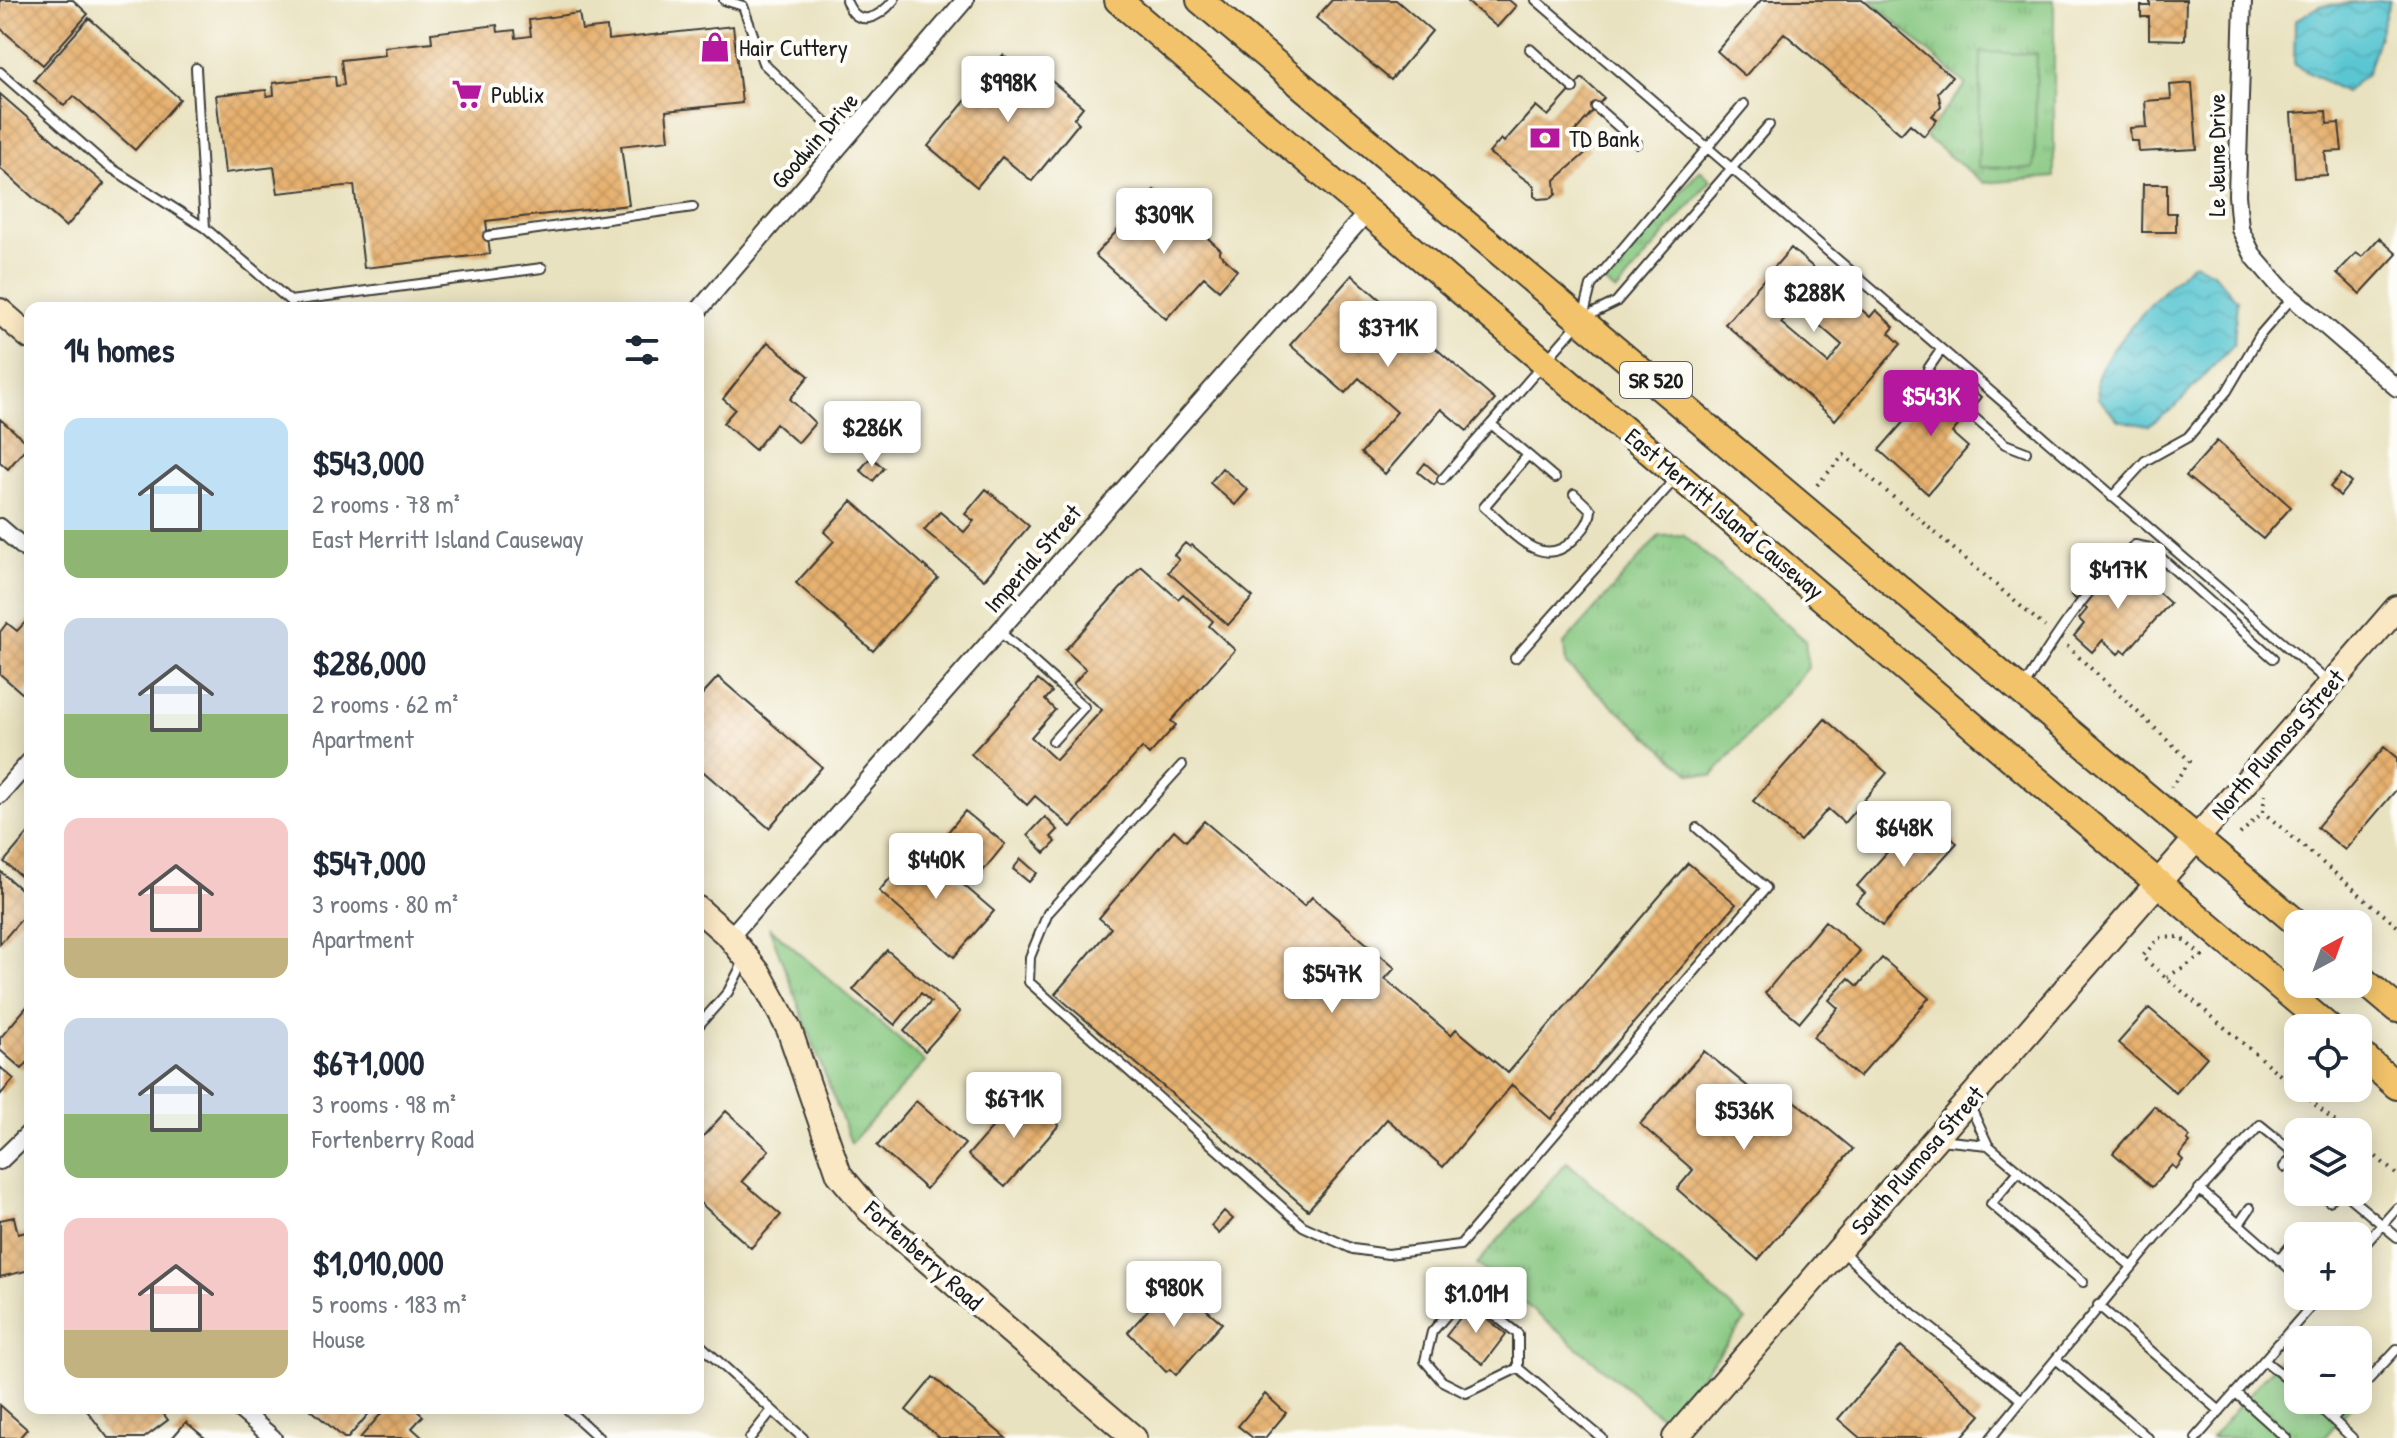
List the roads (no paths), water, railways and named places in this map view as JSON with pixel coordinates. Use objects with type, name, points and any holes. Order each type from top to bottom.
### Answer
[{"type":"main road","name":"East Merritt Island Causeway","points":[[1118,0],[1546,360],[2313,1014]]},
{"type":"main road","name":"SR 520","points":[[1200,0],[1583,318],[2284,912]]},
{"type":"main road","points":[[2372,987],[2395,1005]]},
{"type":"main road","points":[[2372,1064],[2397,1086]]},
{"type":"street","name":"Goodwin Drive","points":[[704,304],[965,0]]},
{"type":"street","name":"Le Jeune Drive","points":[[2243,0],[2237,195],[2240,229],[2254,257],[2292,298],[2397,388]]},
{"type":"street","name":"Imperial Street","points":[[730,937],[1369,210]]},
{"type":"street","points":[[0,311],[24,332]]},
{"type":"street","points":[[0,527],[24,548]]},
{"type":"street","name":"North Plumosa Street","points":[[2159,883],[2397,608]]},
{"type":"street","points":[[0,795],[24,768]]},
{"type":"street","name":"South Plumosa Street","points":[[1675,1438],[2159,883]]},
{"type":"street","name":"Fortenberry Road","points":[[704,914],[746,956],[760,975],[789,1029],[839,1174],[870,1211],[1134,1438]]},
{"type":"street","points":[[0,1161],[24,1138]]},
{"type":"street","points":[[245,1414],[273,1438]]},
{"type":"lane","points":[[724,0],[743,6]]},
{"type":"lane","points":[[743,6],[752,0]]},
{"type":"lane","points":[[846,0],[856,15],[870,19],[881,16],[894,0]]},
{"type":"lane","points":[[1536,0],[1706,150],[2329,683]]},
{"type":"lane","points":[[743,6],[763,63],[845,141]]},
{"type":"lane","points":[[1530,49],[1573,88]]},
{"type":"lane","points":[[196,68],[205,228]]},
{"type":"lane","points":[[0,72],[105,164],[205,228],[290,301],[542,268]]},
{"type":"lane","points":[[1583,318],[1591,286],[1744,104]]},
{"type":"lane","points":[[1596,107],[1637,143]]},
{"type":"lane","points":[[1442,480],[1583,318],[1616,302],[1769,125]]},
{"type":"lane","points":[[488,236],[693,207]]},
{"type":"lane","points":[[2112,497],[2145,461],[2188,437],[2227,391],[2260,335],[2292,298]]},
{"type":"lane","points":[[1941,350],[1928,369],[1932,383],[1950,397]]},
{"type":"lane","points":[[1971,415],[2005,444],[2026,452]]},
{"type":"lane","points":[[1491,424],[1555,478]]},
{"type":"lane","points":[[1528,455],[1484,507],[1536,551],[1550,554],[1564,548],[1590,521],[1591,510],[1574,494]]},
{"type":"lane","points":[[1515,658],[1679,475]]},
{"type":"lane","points":[[2022,690],[2056,636],[2120,557],[2135,545],[2150,548],[2273,658]]},
{"type":"lane","points":[[999,631],[1084,707],[1053,741]]},
{"type":"lane","points":[[1182,765],[1048,913],[1030,957],[1029,982],[1303,1226],[1353,1249],[1376,1252],[1460,1245],[1766,888],[1697,828]]},
{"type":"lane","points":[[704,1019],[728,992],[746,956]]},
{"type":"lane","points":[[1968,1101],[1988,1145],[2131,1266]]},
{"type":"lane","points":[[1991,1438],[2131,1266],[2260,1125],[2284,1144]]},
{"type":"lane","points":[[1934,1140],[1988,1145]]},
{"type":"lane","points":[[2019,1171],[1991,1204],[2083,1282]]},
{"type":"lane","points":[[2199,1189],[2284,1264]]},
{"type":"lane","points":[[2360,1206],[2397,1237]]},
{"type":"lane","points":[[2239,1224],[2250,1208]]},
{"type":"lane","points":[[2372,1236],[2397,1208]]},
{"type":"lane","points":[[1840,1249],[1884,1291],[2022,1400]]},
{"type":"lane","points":[[2279,1260],[2284,1254]]},
{"type":"lane","points":[[1466,1292],[1518,1334],[1518,1368],[1466,1393],[1442,1381],[1425,1361],[1432,1332],[1466,1292]]},
{"type":"lane","points":[[2098,1305],[2220,1411]]},
{"type":"lane","points":[[2196,1438],[2308,1310]]},
{"type":"lane","points":[[704,1348],[803,1438]]},
{"type":"lane","points":[[2372,1376],[2397,1349]]},
{"type":"lane","points":[[2056,1359],[2148,1438]]},
{"type":"lane","points":[[2264,1360],[2284,1376]]},
{"type":"lane","points":[[1518,1368],[1602,1438]]},
{"type":"lane","points":[[2236,1393],[2286,1438]]},
{"type":"lane","points":[[750,1438],[772,1410]]},
{"type":"lane","points":[[573,1414],[599,1438]]},
{"type":"lane","points":[[2328,1414],[2352,1438]]},
{"type":"lane","points":[[2333,1418],[2337,1414]]},
{"type":"water","points":[[2390,0],[2367,74],[2345,92],[2294,65],[2295,21],[2319,6]]},
{"type":"water","points":[[2194,263],[2213,272],[2237,300],[2234,344],[2175,407],[2148,426],[2118,420],[2098,398],[2097,379],[2102,367],[2139,317]]},
{"type":"place","name":"Hair Cuttery","points":[[715,47]]},
{"type":"place","name":"Publix","points":[[467,94]]},
{"type":"place","name":"TD Bank","points":[[1545,138]]}]
